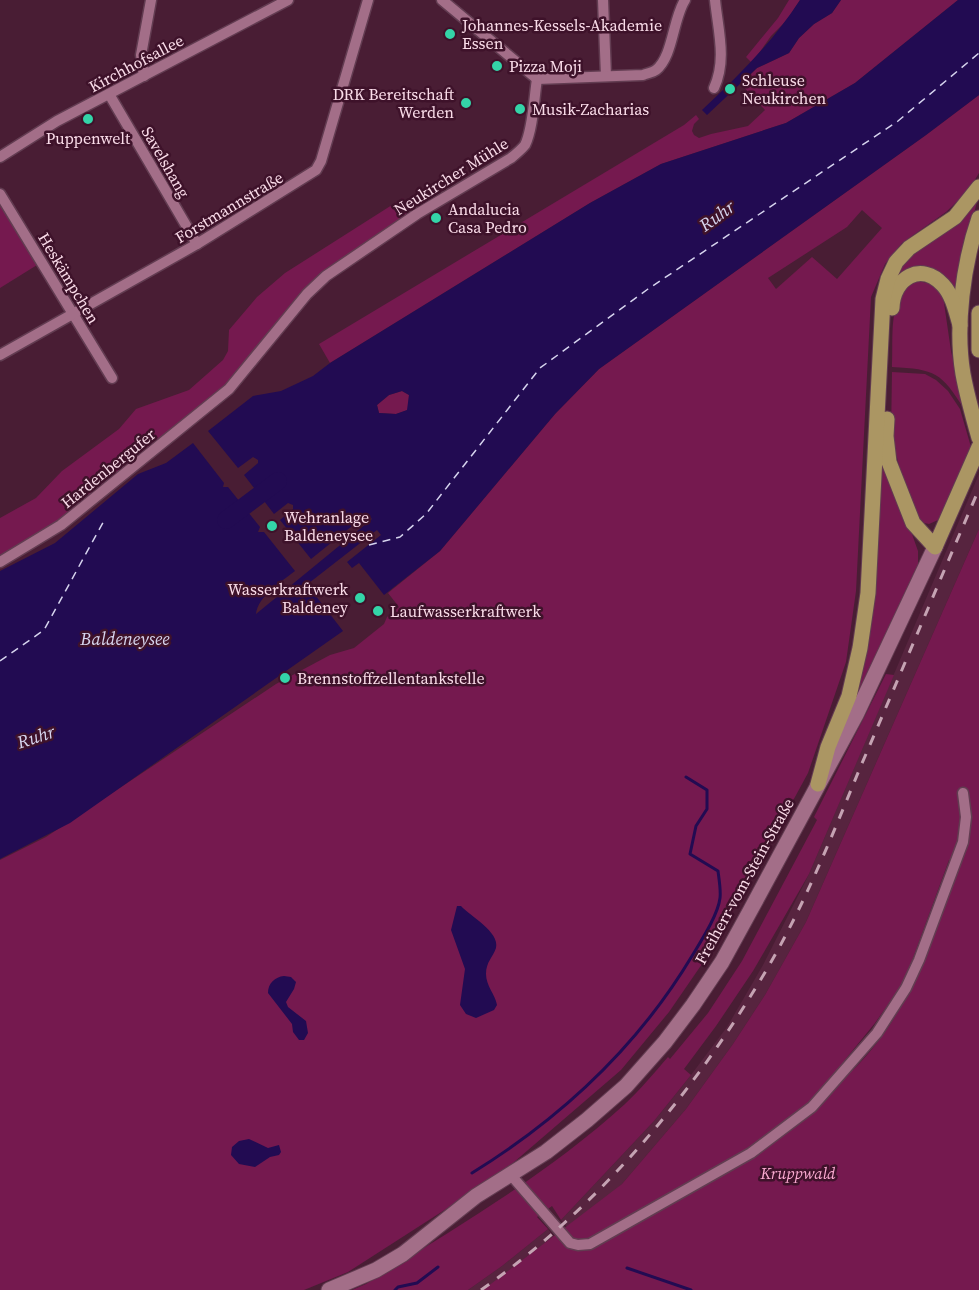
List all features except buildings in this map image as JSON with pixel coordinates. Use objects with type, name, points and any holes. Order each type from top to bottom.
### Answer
[{"type":"main road","points":[[818,784],[828,747],[849,696],[860,648],[867,593],[883,298],[888,279],[896,262],[909,248],[955,217],[979,187]]},
{"type":"main road","points":[[977,431],[963,375],[960,325],[967,270],[979,218]]},
{"type":"main road","points":[[960,325],[950,294],[938,280],[927,275],[915,274],[905,278],[897,286],[892,303],[886,436],[889,462],[913,523],[935,547],[979,447]]},
{"type":"main road","points":[[979,313],[979,350]]},
{"type":"main road","name":"Freiherr-vom-Stein-Straße","points":[[329,1290],[376,1270],[403,1254],[476,1196],[546,1152],[626,1086],[665,1042],[722,962],[856,715],[935,547]]},
{"type":"street","points":[[144,75],[141,55],[151,0]]},
{"type":"street","name":"Kirchhofsallee","points":[[0,156],[57,121],[288,0]]},
{"type":"street","name":"Forstmannstraße","points":[[0,355],[196,244],[316,170],[321,161],[368,0]]},
{"type":"street","points":[[442,0],[537,79],[643,75],[654,72],[666,54],[685,0]]},
{"type":"street","points":[[603,0],[606,76]]},
{"type":"street","points":[[714,88],[722,56],[715,0]]},
{"type":"street","name":"Neukircher Mühle","points":[[229,389],[307,294],[326,276],[417,214],[521,150],[529,131],[537,79]]},
{"type":"street","name":"Savelshang","points":[[109,94],[196,244]]},
{"type":"street","name":"Heskämpchen","points":[[0,194],[112,378]]},
{"type":"street","name":"Hardenbergufer","points":[[0,561],[61,525],[229,389]]},
{"type":"street","points":[[510,1174],[570,1242],[578,1245],[590,1244],[751,1153],[812,1107],[877,1033],[906,988],[920,960],[963,842],[966,817],[963,793]]},
{"type":"shaded area","points":[[979,474],[979,529],[806,922],[765,995],[686,1109],[622,1184],[571,1231],[561,1220],[654,1121],[691,1075],[727,1027],[763,965],[809,874]]},
{"type":"shaded area","points":[[548,1229],[558,1242],[499,1290],[468,1290],[502,1266]]},
{"type":"green space","points":[[789,0],[800,0],[752,63],[746,57],[778,18]]},
{"type":"green space","points":[[841,0],[958,0],[855,83],[786,123],[661,164],[590,203],[330,363],[319,344],[684,125],[696,115],[699,119],[692,131],[699,138],[748,126],[765,110],[741,84],[757,68],[789,53],[799,38],[814,24],[832,13]]},
{"type":"green space","points":[[979,95],[979,173],[968,191],[946,212],[902,243],[885,264],[871,297],[856,591],[846,662],[808,773],[713,948],[669,1012],[621,1070],[499,1175],[348,1272],[304,1290],[0,1290],[0,860],[46,837],[276,684],[330,655],[354,648],[384,624],[387,617],[399,607],[388,593],[440,551],[555,414],[599,369]],"holes":[[[862,210],[882,228],[837,279],[812,257],[776,289],[768,278],[847,227]]]},
{"type":"green space","points":[[979,195],[969,231],[958,306],[937,275],[889,286],[899,265]]},
{"type":"green space","points":[[403,198],[410,213],[322,273],[304,289],[230,382],[59,520],[0,558],[0,518],[36,498],[62,471],[119,429],[136,409],[189,390],[223,360],[228,351],[229,330],[257,297],[285,273]]},
{"type":"green space","points":[[0,204],[37,265],[0,288]]},
{"type":"green space","points":[[918,281],[931,284],[943,296],[951,351],[964,409],[950,388],[936,375],[918,369],[892,367],[896,306],[908,287]]},
{"type":"green space","points":[[892,372],[925,374],[948,391],[960,409],[971,447],[938,520],[929,524],[920,522],[900,469],[891,435]]},
{"type":"green space","points":[[402,391],[409,395],[408,410],[396,414],[379,413],[377,405],[389,395]]},
{"type":"green space","points":[[879,441],[918,551],[918,567],[846,719]]},
{"type":"green space","name":"Kruppwald","points":[[979,529],[979,1290],[483,1290],[622,1184],[686,1109],[733,1044],[765,995],[806,922]],"holes":[[[949,860],[960,864],[930,946],[905,999],[873,1048],[853,1070],[844,1061],[901,986]]]},
{"type":"green space","points":[[886,674],[894,675],[809,874],[753,971],[684,1069],[691,1075],[654,1121],[561,1220],[552,1206],[537,1217],[548,1229],[468,1290],[352,1290],[366,1284],[500,1200],[564,1154],[631,1099],[668,1057],[670,1059],[708,1013],[742,961],[817,820],[814,817]]},
{"type":"water","points":[[800,0],[841,0],[832,13],[814,24],[799,38],[789,53],[757,68],[707,115],[702,110],[742,71]]},
{"type":"water","points":[[958,0],[979,0],[979,95],[599,369],[555,414],[440,551],[384,595],[359,563],[352,568],[347,562],[381,535],[377,530],[300,590],[298,595],[301,598],[312,591],[343,631],[70,823],[0,859],[0,571],[55,543],[138,474],[166,463],[193,443],[224,483],[223,487],[228,487],[260,527],[258,532],[264,532],[295,571],[266,595],[256,614],[372,519],[367,514],[311,559],[280,520],[293,509],[293,505],[288,503],[274,514],[244,475],[258,463],[258,460],[253,457],[238,468],[208,431],[253,396],[281,391],[313,376],[330,363],[590,203],[661,164],[786,123],[855,83]],"holes":[[[402,391],[409,395],[407,410],[396,414],[379,413],[377,405],[389,395]]]},
{"type":"water","points":[[457,906],[461,906],[489,930],[496,942],[486,974],[497,1005],[494,1010],[476,1018],[466,1014],[460,1005],[465,969],[451,930]]},
{"type":"water","points":[[284,976],[291,977],[296,982],[286,1002],[288,1007],[306,1021],[308,1033],[304,1040],[299,1040],[293,1032],[292,1024],[268,993],[273,981]]},
{"type":"water","points":[[249,1139],[268,1148],[279,1145],[281,1152],[255,1167],[239,1164],[231,1155],[232,1147],[239,1141]]},
{"type":"waterway","points":[[226,520],[278,481]]},
{"type":"waterway","points":[[472,1173],[536,1129],[595,1078],[622,1050],[671,989],[709,928],[719,905],[718,871],[690,854],[696,826],[707,809],[707,790],[686,777]]},
{"type":"waterway","points":[[395,1290],[398,1287],[417,1283],[438,1267]]},
{"type":"waterway","points":[[627,1268],[691,1290]]},
{"type":"ferry route","points":[[369,545],[400,537],[426,514],[540,368],[648,289],[898,121],[979,53]]},
{"type":"ferry route","points":[[0,661],[44,630],[105,519]]},
{"type":"railway","points":[[481,1290],[566,1222],[605,1184],[676,1103],[739,1015],[793,921],[817,870],[979,489]]},
{"type":"place","name":"Johannes-Kessels-Akademie Essen","points":[[450,34]]},
{"type":"place","name":"Pizza Moji","points":[[497,66]]},
{"type":"place","name":"Schleuse Neukirchen","points":[[730,89]]},
{"type":"place","name":"DRK Bereitschaft Werden","points":[[466,103]]},
{"type":"place","name":"Musik-Zacharias","points":[[520,109]]},
{"type":"place","name":"Puppenwelt","points":[[88,119]]},
{"type":"place","name":"Andalucia Casa Pedro","points":[[436,218]]},
{"type":"place","name":"Wehranlage Baldeneysee","points":[[272,526]]},
{"type":"place","name":"Wasserkraftwerk Baldeney","points":[[360,598]]},
{"type":"place","name":"Laufwasserkraftwerk","points":[[378,611]]},
{"type":"place","name":"Brennstoffzellentankstelle","points":[[285,678]]},
{"type":"water label","name":"Ruhr","points":[[717,216]]},
{"type":"water label","name":"Baldeneysee","points":[[125,639]]},
{"type":"water label","name":"Ruhr","points":[[36,737]]}]
